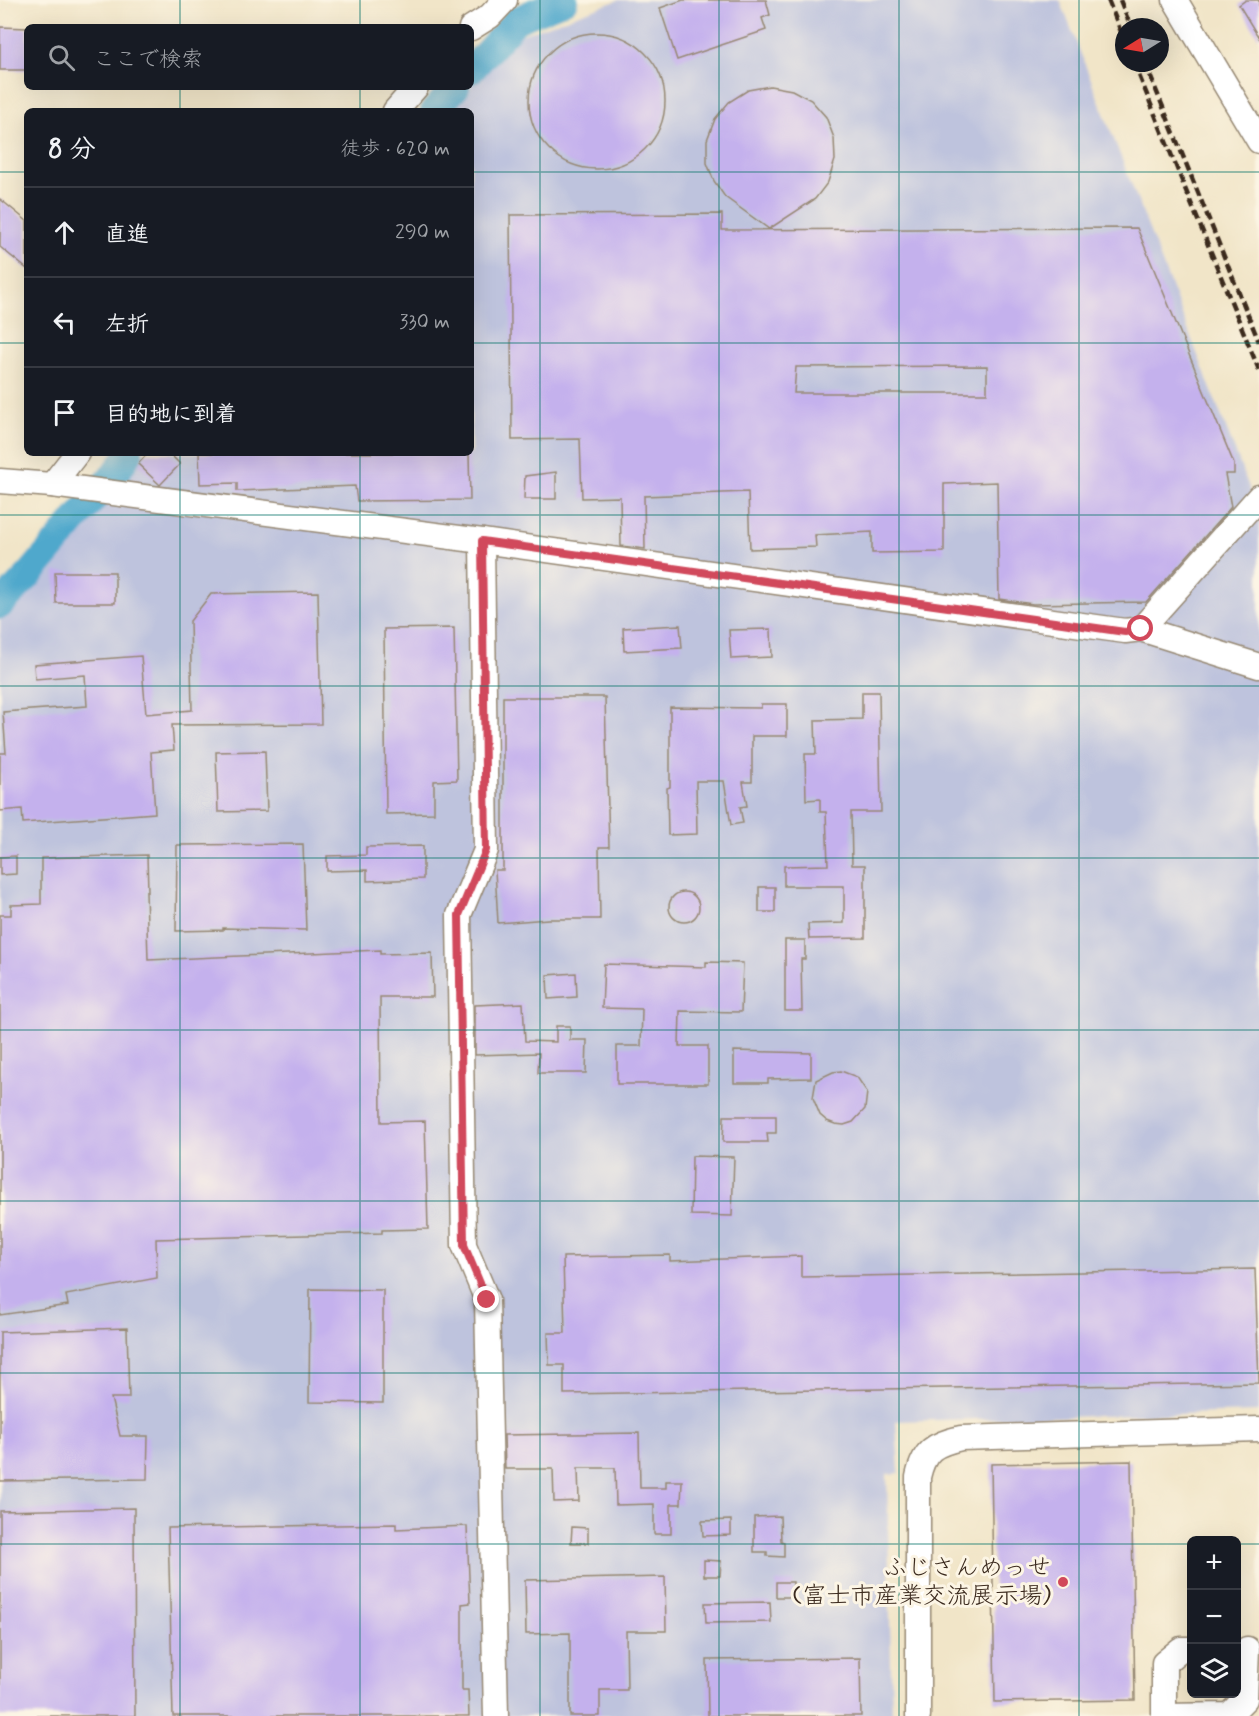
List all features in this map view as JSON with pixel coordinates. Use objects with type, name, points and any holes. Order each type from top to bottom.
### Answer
[{"type":"street","points":[[474,26],[490,16],[506,0]]},
{"type":"street","points":[[1175,0],[1259,141]]},
{"type":"street","points":[[398,108],[413,90]]},
{"type":"street","points":[[52,485],[75,456]]},
{"type":"street","points":[[0,481],[52,485],[482,541],[1125,632],[1141,629],[1259,666]]},
{"type":"street","points":[[1141,629],[1259,497]]},
{"type":"street","points":[[482,541],[486,850],[459,915],[464,1245],[487,1300],[496,1716]]},
{"type":"street","points":[[918,1716],[918,1477],[922,1459],[931,1449],[944,1442],[961,1438],[1259,1429]]},
{"type":"street","points":[[1187,1649],[1181,1649],[1164,1663],[1164,1716],[1229,1715],[1245,1699],[1248,1648]]},
{"type":"shaded area","points":[[619,0],[1060,0],[1259,513],[1259,1412],[896,1421],[899,1473],[887,1474],[892,1716],[0,1716],[0,603],[30,579],[97,479],[117,456],[474,456],[474,108],[445,108],[462,90],[474,90],[474,78],[515,37]]},
{"type":"building","points":[[683,0],[766,0],[770,15],[762,18],[766,30],[677,60],[660,8]]},
{"type":"building","points":[[1246,0],[1259,0],[1259,38],[1239,5]]},
{"type":"building","points":[[0,27],[24,28],[24,70],[0,70]]},
{"type":"building","points":[[597,33],[623,38],[635,44],[645,53],[654,63],[660,75],[665,101],[660,127],[654,139],[645,149],[635,158],[623,164],[597,169],[571,164],[559,158],[549,149],[540,139],[534,127],[529,101],[534,75],[540,63],[549,53],[559,44],[571,38]]},
{"type":"building","points":[[770,86],[792,90],[811,100],[826,117],[834,138],[835,160],[828,182],[815,199],[769,229],[725,197],[714,181],[707,163],[707,140],[715,119],[729,102],[748,90]]},
{"type":"building","points":[[0,199],[24,219],[24,267],[0,247]]},
{"type":"building","points":[[722,214],[722,230],[1137,228],[1234,464],[1234,474],[1225,474],[1231,507],[1146,602],[1033,604],[999,599],[997,482],[944,484],[944,552],[872,553],[872,532],[815,535],[816,547],[750,549],[748,492],[644,496],[645,549],[621,546],[620,497],[582,498],[580,439],[512,440],[510,215]],"holes":[[[987,366],[987,393],[794,393],[796,367]]]},
{"type":"building","points":[[145,456],[172,456],[180,464],[160,485],[138,464]]},
{"type":"building","points":[[199,456],[469,456],[470,500],[357,501],[355,486],[237,491],[237,483],[200,484]]},
{"type":"building","points":[[556,472],[556,499],[524,499],[525,476]]},
{"type":"building","points":[[55,572],[115,572],[115,603],[56,603]]},
{"type":"building","points":[[318,592],[321,724],[172,725],[174,750],[151,752],[155,813],[23,823],[22,809],[0,811],[0,753],[6,753],[3,712],[87,706],[85,675],[35,679],[34,664],[141,656],[146,714],[192,710],[190,621],[211,594]]},
{"type":"building","points":[[680,625],[682,648],[624,651],[623,628]]},
{"type":"building","points":[[454,628],[457,780],[434,781],[434,813],[386,814],[384,629]]},
{"type":"building","points":[[771,629],[772,657],[731,659],[729,630]]},
{"type":"building","points":[[862,692],[879,692],[881,812],[851,812],[852,865],[865,865],[865,938],[809,939],[808,924],[844,923],[844,886],[784,886],[784,866],[828,865],[826,812],[820,812],[820,799],[806,800],[805,754],[816,754],[815,720],[862,719]]},
{"type":"building","points":[[503,697],[605,697],[609,847],[599,847],[600,919],[548,919],[498,923],[495,870],[503,870]]},
{"type":"building","points":[[761,704],[787,704],[787,736],[752,736],[752,782],[743,782],[747,806],[740,807],[743,823],[731,825],[724,781],[696,781],[697,834],[668,835],[670,707],[761,708]]},
{"type":"building","points":[[265,751],[267,811],[218,812],[216,752]]},
{"type":"building","points":[[303,844],[306,930],[223,928],[223,930],[176,931],[177,845]]},
{"type":"building","points":[[423,846],[423,879],[367,881],[367,870],[327,871],[327,856],[366,855],[366,847]]},
{"type":"building","points":[[147,855],[148,960],[380,950],[380,954],[432,953],[433,997],[380,997],[381,1122],[425,1121],[428,1229],[382,1230],[382,1233],[156,1239],[157,1278],[66,1295],[68,1305],[0,1315],[0,915],[11,915],[11,905],[41,904],[41,858]]},
{"type":"building","points":[[16,856],[16,874],[0,875],[0,857]]},
{"type":"building","points":[[759,887],[775,887],[775,912],[759,912]]},
{"type":"building","points":[[684,892],[695,896],[699,907],[695,918],[684,922],[673,918],[669,907],[673,896]]},
{"type":"building","points":[[785,940],[805,940],[805,959],[801,959],[802,1011],[785,1011]]},
{"type":"building","points":[[706,962],[743,963],[741,1012],[680,1011],[679,1046],[708,1046],[708,1084],[617,1084],[617,1046],[641,1046],[642,1009],[602,1008],[604,964],[706,967]]},
{"type":"building","points":[[576,973],[577,997],[548,999],[547,975]]},
{"type":"building","points":[[523,1003],[525,1041],[556,1042],[556,1026],[570,1026],[570,1040],[587,1040],[586,1073],[538,1073],[539,1053],[475,1055],[475,1005]]},
{"type":"building","points":[[734,1051],[811,1053],[811,1078],[768,1079],[768,1083],[734,1083]]},
{"type":"building","points":[[841,1071],[857,1077],[867,1092],[865,1109],[853,1122],[844,1125],[827,1121],[820,1115],[813,1098],[816,1080]]},
{"type":"building","points":[[724,1116],[776,1116],[776,1133],[767,1133],[768,1142],[723,1142]]},
{"type":"building","points":[[692,1156],[734,1157],[732,1216],[691,1215]]},
{"type":"building","points":[[670,1255],[670,1261],[801,1256],[801,1277],[1255,1269],[1259,1383],[564,1394],[564,1365],[549,1365],[548,1333],[565,1333],[563,1257]]},
{"type":"building","points":[[310,1289],[383,1290],[383,1403],[309,1402]]},
{"type":"building","points":[[127,1328],[129,1398],[111,1398],[120,1436],[148,1436],[147,1479],[0,1481],[0,1332]]},
{"type":"building","points":[[639,1433],[640,1488],[666,1488],[666,1481],[682,1481],[681,1504],[671,1504],[671,1534],[654,1534],[654,1504],[616,1505],[615,1468],[578,1468],[579,1501],[554,1502],[553,1469],[505,1469],[504,1435]]},
{"type":"building","name":"ふじさんめっせ (富士市産業交流展示場)","points":[[1131,1461],[1135,1700],[995,1702],[991,1464]]},
{"type":"building","points":[[134,1508],[135,1716],[0,1716],[0,1511]]},
{"type":"building","points":[[780,1516],[784,1557],[767,1556],[767,1552],[754,1552],[754,1517]]},
{"type":"building","points":[[731,1520],[731,1535],[703,1536],[702,1521]]},
{"type":"building","points":[[396,1524],[396,1529],[467,1526],[470,1603],[462,1604],[462,1690],[468,1690],[469,1716],[173,1716],[168,1528]]},
{"type":"building","points":[[572,1527],[588,1528],[588,1543],[571,1543]]},
{"type":"building","points":[[704,1560],[721,1561],[720,1576],[704,1576]]},
{"type":"building","points":[[665,1577],[666,1631],[626,1631],[627,1690],[600,1690],[600,1716],[570,1716],[570,1633],[526,1634],[525,1580]]},
{"type":"building","points":[[776,1582],[793,1582],[793,1597],[776,1597]]},
{"type":"building","points":[[770,1602],[771,1622],[706,1623],[705,1603]]},
{"type":"building","points":[[860,1658],[861,1716],[708,1716],[707,1660]]},
{"type":"waterway","points":[[474,67],[516,20],[564,0]]},
{"type":"waterway","points":[[437,108],[453,90]]},
{"type":"waterway","points":[[0,605],[31,573],[127,456]]},
{"type":"railway","points":[[1108,0],[1115,18]]},
{"type":"railway","points":[[1120,0],[1127,18]]},
{"type":"railway","points":[[1138,72],[1259,370]]},
{"type":"railway","points":[[1149,72],[1259,342]]},
{"type":"place","name":"ふじさんめっせ (富士市産業交流展示場)","points":[[1063,1582]]},
{"type":"route","points":[[487,1300],[464,1245],[459,915],[486,850],[482,541],[1125,632],[1141,629]]}]
